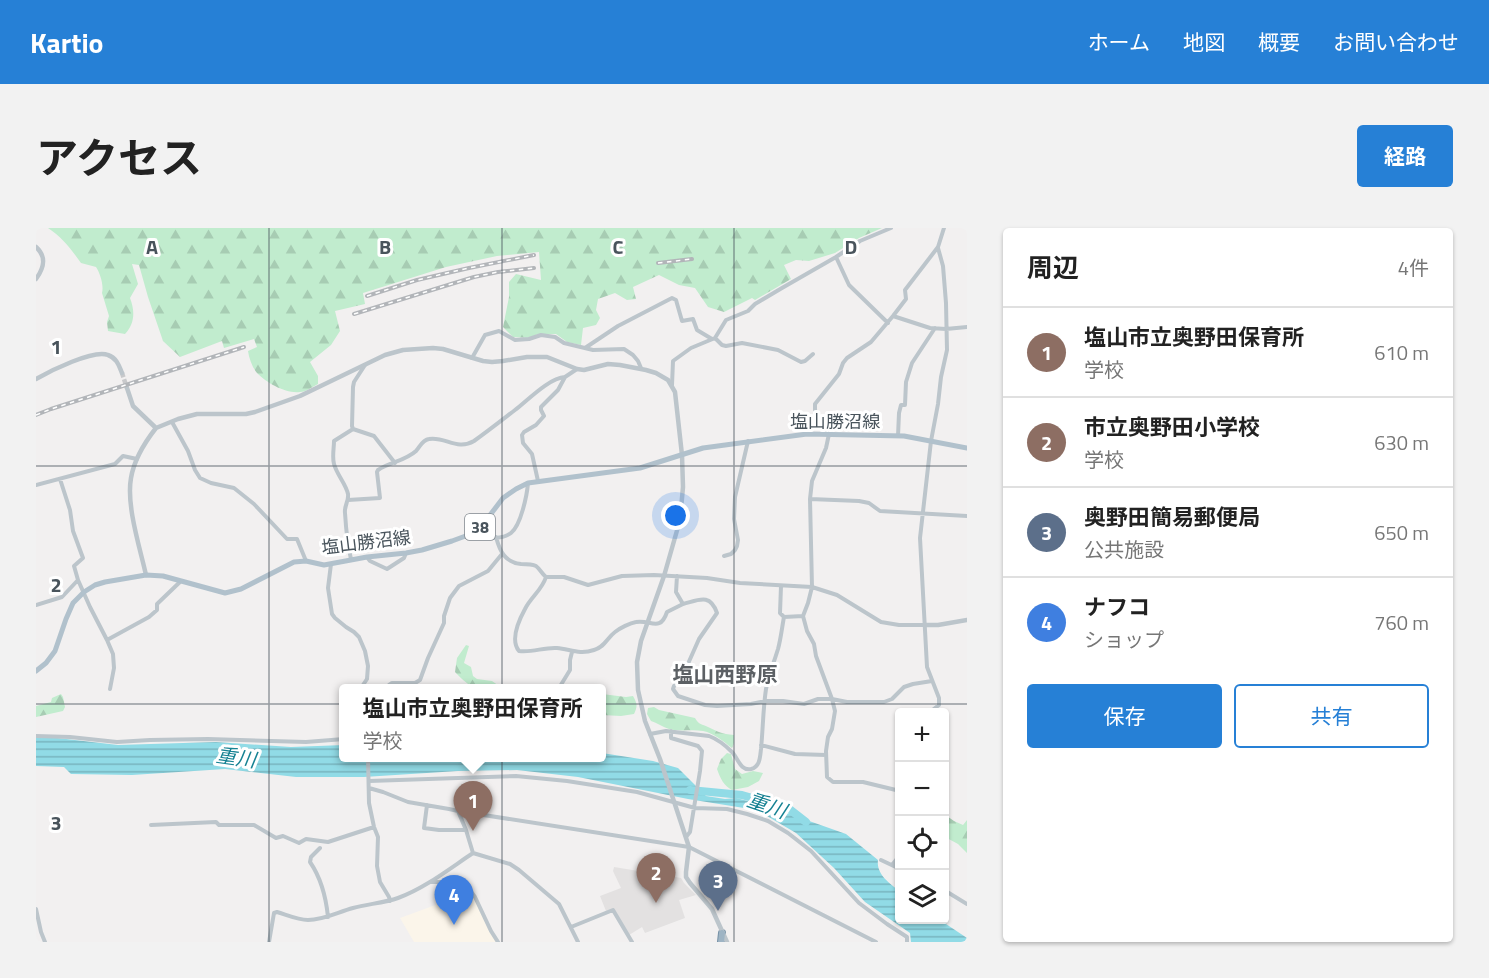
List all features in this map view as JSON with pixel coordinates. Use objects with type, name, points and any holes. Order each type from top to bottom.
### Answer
[{"type":"highway","points":[[721,942],[722,933]]},
{"type":"main road","name":"塩山勝沼線","points":[[84,592],[105,582],[146,575],[163,576],[225,593],[241,589],[294,561],[331,564],[351,559],[406,553],[471,534],[484,523],[503,498],[528,483],[640,468],[703,448],[807,434],[829,434],[898,436],[967,448]]},
{"type":"main road","points":[[36,671],[56,651],[68,612],[84,592]]},
{"type":"street","points":[[672,386],[673,361],[691,348],[714,339],[726,320],[748,311],[755,304],[860,241],[891,228]]},
{"type":"street","points":[[895,790],[863,782],[833,782],[827,777],[826,755],[834,711],[832,699],[803,616],[812,587],[810,499],[812,481],[826,448],[829,434],[815,410],[815,405],[839,374],[847,358],[871,342],[906,299],[905,290],[938,247],[944,228]]},
{"type":"street","points":[[36,247],[44,257],[43,266],[36,279]]},
{"type":"street","points":[[935,708],[939,705],[939,698],[927,667],[920,538],[931,441],[947,350],[943,266],[938,247]]},
{"type":"street","points":[[836,257],[849,285],[888,323]]},
{"type":"street","points":[[584,348],[618,326],[672,298],[676,300],[682,321],[693,319],[698,330],[722,345],[742,343],[778,350],[801,362],[813,354]]},
{"type":"street","points":[[893,316],[934,328],[967,327]]},
{"type":"street","points":[[898,436],[899,413],[901,405],[905,405],[906,382],[912,363],[934,328]]},
{"type":"street","points":[[472,358],[485,335],[499,332],[515,340],[541,335],[555,337],[564,343],[593,350],[628,350],[638,361],[640,368]]},
{"type":"street","points":[[146,575],[133,518],[130,478],[146,441],[156,428],[197,414],[255,412],[300,396],[385,355],[403,350],[443,349],[483,361],[503,362],[538,356],[554,359],[576,369],[584,370],[608,364],[640,368],[662,376],[668,380],[675,392],[683,487],[680,520],[664,576],[641,641],[637,662],[638,690],[650,734],[689,847],[686,877],[712,909],[727,942]]},
{"type":"street","points":[[36,378],[98,353],[116,359],[122,373]]},
{"type":"street","points":[[353,429],[353,387],[365,365]]},
{"type":"street","points":[[538,481],[532,454],[523,443],[522,435],[544,416],[541,407],[558,390],[565,377],[576,369]]},
{"type":"street","points":[[348,500],[380,498],[377,472],[382,467],[395,463],[416,451],[428,439],[459,445],[470,443],[529,398],[559,378],[565,377]]},
{"type":"street","points":[[127,388],[134,406],[156,428]]},
{"type":"street","points":[[172,422],[200,478],[211,483],[230,486],[245,496],[287,539],[297,539],[306,561]]},
{"type":"street","points":[[353,429],[374,436],[395,463]]},
{"type":"street","points":[[351,559],[346,538],[345,507],[348,493],[334,465],[334,441],[353,429]]},
{"type":"street","points":[[724,556],[731,554],[737,546],[734,519],[735,497],[748,441]]},
{"type":"street","points":[[36,485],[115,464],[123,456],[137,459]]},
{"type":"street","points":[[60,479],[70,510],[73,531],[83,558],[74,566],[74,569],[113,654],[114,668],[110,689]]},
{"type":"street","name":"38","points":[[496,537],[511,533],[516,528],[526,499],[528,483]]},
{"type":"street","points":[[810,499],[859,501],[869,503],[880,511],[967,516]]},
{"type":"street","name":"塩山勝沼線","points":[[471,534],[474,537],[496,537]]},
{"type":"street","points":[[496,537],[502,554],[509,561],[534,565],[546,577],[564,577],[588,585],[634,575],[707,578],[740,583],[812,587],[837,595],[881,622],[900,625],[938,625],[967,620]]},
{"type":"street","points":[[367,557],[370,561],[387,568],[404,558],[406,553]]},
{"type":"street","points":[[390,684],[415,683],[420,680],[444,623],[450,598],[459,586],[488,571],[502,554]]},
{"type":"street","points":[[331,564],[327,588],[332,614],[359,637],[368,666],[367,678],[363,684]]},
{"type":"street","points":[[677,576],[676,592],[683,604]]},
{"type":"street","points":[[546,577],[544,585],[525,608],[518,626],[515,644],[516,648],[522,652],[555,648],[572,652],[597,649],[615,631],[638,621],[661,623],[667,612],[683,604],[699,600],[709,600],[714,604],[717,613],[699,639],[687,666],[674,686],[678,696],[705,705],[751,704],[765,701],[804,704],[818,699],[884,702],[892,699],[904,687],[932,681]]},
{"type":"street","points":[[36,605],[62,597],[78,580]]},
{"type":"street","points":[[107,640],[149,617],[157,610],[158,604],[182,581]]},
{"type":"street","points":[[781,586],[780,613],[784,617]]},
{"type":"street","points":[[784,617],[803,616]]},
{"type":"street","points":[[650,734],[670,731],[709,736],[715,738],[733,753],[740,765],[748,769],[759,763],[765,701],[784,617]]},
{"type":"street","points":[[561,684],[570,670],[572,652]]},
{"type":"street","points":[[670,731],[671,738],[698,746],[702,751],[695,807],[690,832],[686,837]]},
{"type":"street","points":[[36,736],[117,742],[208,740],[306,742],[339,739]]},
{"type":"street","points":[[761,745],[795,754],[826,755]]},
{"type":"street","points":[[368,762],[369,803],[378,837],[376,860],[380,882],[390,901]]},
{"type":"street","points":[[369,781],[516,776],[567,781],[625,790],[695,807],[727,809],[768,821],[789,833],[811,851],[859,903],[907,937],[907,942]]},
{"type":"street","points":[[369,788],[408,802],[689,847],[876,942]]},
{"type":"street","points":[[427,805],[424,828],[466,830]]},
{"type":"street","points":[[458,811],[473,853]]},
{"type":"street","points":[[151,825],[216,822],[219,825],[254,825],[276,838],[283,836],[299,843],[306,839],[328,842],[374,827]]},
{"type":"street","points":[[320,848],[311,857],[310,862],[327,901],[328,917]]},
{"type":"street","points":[[269,942],[274,913],[310,920],[390,901],[429,882],[473,853],[510,864],[519,870],[559,904],[578,942]]},
{"type":"street","points":[[881,860],[895,866]]},
{"type":"street","points":[[892,865],[895,861]]},
{"type":"street","points":[[429,882],[445,882],[472,893],[498,942]]},
{"type":"street","points":[[949,893],[967,904]]},
{"type":"street","points":[[36,909],[45,942]]},
{"type":"street","points":[[571,927],[613,910],[632,942]]},
{"type":"shaded area","points":[[614,867],[681,878],[696,895],[679,900],[685,918],[645,933],[642,927],[629,935],[613,909],[606,911],[600,896],[621,888],[613,871]]},
{"type":"shaded area","points":[[460,890],[472,893],[497,942],[414,942],[400,918],[441,903],[449,903]]},
{"type":"green space","points":[[48,228],[882,228],[859,238],[835,253],[809,261],[796,260],[784,265],[791,279],[755,300],[752,298],[724,312],[708,307],[695,288],[679,285],[659,275],[633,287],[636,299],[627,300],[615,293],[598,299],[596,310],[600,318],[596,325],[583,328],[581,345],[567,342],[556,334],[538,334],[529,338],[513,337],[503,327],[509,297],[509,282],[516,274],[541,280],[539,252],[497,256],[446,267],[363,293],[365,304],[335,311],[340,331],[331,345],[310,362],[318,376],[318,384],[304,391],[295,392],[277,387],[257,373],[248,351],[257,347],[254,339],[224,348],[222,341],[180,357],[163,341],[139,265],[132,264],[138,284],[130,298],[133,308],[131,326],[125,334],[108,331],[109,316],[96,267],[81,263],[58,235]]},
{"type":"green space","points":[[466,645],[469,646],[464,663],[471,667],[473,676],[496,684],[466,683],[455,672],[457,658]]},
{"type":"green space","points":[[61,694],[65,707],[63,711],[36,717],[36,706],[51,702],[52,698]]},
{"type":"green space","points":[[606,694],[633,696],[636,705],[634,714],[606,715]]},
{"type":"green space","points":[[654,707],[695,718],[699,723],[734,735],[732,748],[707,732],[673,730],[651,721],[647,714],[648,708]]},
{"type":"green space","points":[[727,753],[731,754],[735,769],[742,774],[753,771],[763,773],[759,781],[748,787],[732,790],[727,786],[717,769],[721,759]]},
{"type":"green space","points":[[949,818],[963,825],[967,820],[967,853],[949,839]]},
{"type":"water","points":[[36,737],[118,745],[216,742],[291,747],[339,745],[339,762],[606,762],[606,754],[653,761],[678,768],[706,796],[736,798],[764,805],[846,834],[878,860],[881,874],[895,888],[895,923],[865,902],[834,868],[796,833],[767,816],[744,808],[578,777],[517,770],[364,777],[296,777],[225,769],[132,775],[71,774],[64,767],[36,766]]},
{"type":"water","points":[[897,924],[946,924],[967,938],[967,942],[911,942],[910,933]]},
{"type":"waterway","name":"重川","points":[[690,790],[742,795],[788,808],[806,822]]},
{"type":"tunnel","points":[[122,373],[127,388]]},
{"type":"railway","points":[[367,296],[417,280],[534,255]]},
{"type":"railway","points":[[658,263],[692,259]]},
{"type":"railway","points":[[354,314],[474,277],[534,268]]},
{"type":"railway","points":[[36,415],[244,347]]},
{"type":"place","name":"塩山市立奥野田保育所","points":[[473,831]]},
{"type":"place","name":"市立奥野田小学校","points":[[656,903]]},
{"type":"place","name":"奥野田簡易郵便局","points":[[718,911]]},
{"type":"place","name":"ナフコ","points":[[454,925]]},
{"type":"district","name":"塩山西野原","points":[[725,674]]}]
